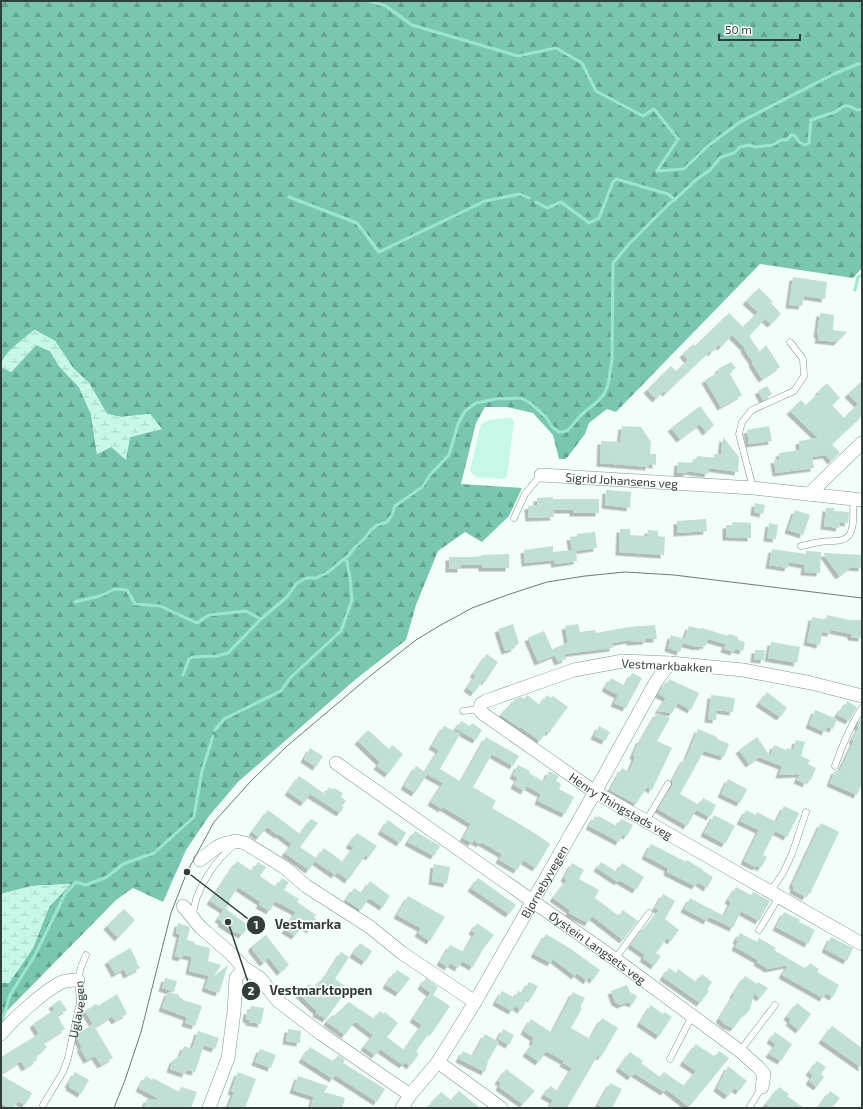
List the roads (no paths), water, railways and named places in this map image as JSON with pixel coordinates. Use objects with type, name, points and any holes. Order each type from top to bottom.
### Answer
[{"type":"street","points":[[809,494],[862,443]]},
{"type":"street","name":"Sigrid Johansens veg","points":[[541,475],[752,488],[858,499]]},
{"type":"street","name":"Vestmarkbakken","points":[[480,709],[481,704],[486,701],[574,670],[623,661],[670,663],[743,670],[811,683],[862,696]]},
{"type":"street","name":"Bjørnebyvegen","points":[[402,1108],[410,1095],[438,1062],[475,1002],[657,680],[670,663]]},
{"type":"street","name":"Henry Thingstads veg","points":[[480,709],[482,713],[595,792],[862,944]]},
{"type":"street","name":"Øystein Langsets veg","points":[[336,763],[615,959],[740,1051],[764,1074],[762,1087]]},
{"type":"street","points":[[200,860],[223,844],[243,842],[284,867],[306,886],[370,927],[402,953],[475,1002]]},
{"type":"street","points":[[182,906],[193,920],[230,953],[244,968],[260,978],[278,1000],[320,1033],[410,1095]]},
{"type":"street","points":[[210,1108],[228,1058],[236,978],[244,968]]},
{"type":"street","name":"Uglavegen","points":[[1,1034],[46,992],[60,983],[69,980],[78,980]]},
{"type":"street","points":[[438,1062],[501,1108]]},
{"type":"lane","points":[[752,488],[739,434],[742,422],[752,410],[794,391],[804,376],[803,359],[790,342]]},
{"type":"lane","name":"Sigrid Johansens veg","points":[[514,518],[525,494],[541,475]]},
{"type":"lane","name":"Sigrid Johansens veg","points":[[801,546],[820,542],[839,541],[848,536],[851,530],[858,499]]},
{"type":"lane","points":[[835,766],[842,745],[862,708]]},
{"type":"lane","points":[[463,711],[480,709]]},
{"type":"lane","points":[[646,821],[668,784]]},
{"type":"lane","points":[[759,930],[792,854],[806,812]]},
{"type":"lane","points":[[193,920],[193,907],[198,893],[207,877],[221,858],[234,846],[243,842]]},
{"type":"lane","points":[[615,959],[649,913]]},
{"type":"lane","points":[[78,980],[80,967],[86,955]]},
{"type":"lane","name":"Uglavegen","points":[[43,1105],[63,1072],[68,1058],[80,1002],[78,980]]},
{"type":"lane","points":[[740,1051],[775,1005]]},
{"type":"lane","points":[[670,1059],[692,1016]]},
{"type":"lane","name":"Øystein Langsets veg","points":[[749,1108],[762,1087]]},
{"type":"waterway","points":[[370,1],[386,6],[412,25],[518,56],[556,48],[582,63],[596,91],[643,116],[654,109],[678,139],[657,171],[684,169],[709,145],[740,122],[836,73],[858,64],[862,64]]},
{"type":"waterway","points":[[75,602],[100,596],[115,589],[127,590],[135,604],[160,606],[197,623],[209,615],[246,611],[261,619],[287,597],[296,584],[306,578],[316,578],[327,573],[349,555],[370,531],[377,525],[387,522],[392,515],[395,506],[422,487],[430,475],[449,455],[458,424],[465,411],[476,403],[496,399],[521,398],[530,403],[546,417],[553,428],[559,432],[568,430],[581,415],[598,401],[604,394],[608,385],[612,360],[613,263],[629,244],[669,204],[697,179],[710,170],[721,157],[734,153],[740,147],[749,145],[756,147],[773,145],[781,140],[787,140],[791,135],[794,135],[799,142],[805,145],[809,143],[811,120],[835,112],[844,106],[849,106],[857,110],[862,109]]},
{"type":"waterway","points":[[536,202],[547,208],[561,202],[589,223],[599,218],[613,182],[616,179],[668,194],[675,200]]},
{"type":"waterway","points":[[289,197],[357,223],[379,252],[485,201],[520,194],[529,198]]},
{"type":"waterway","points":[[855,290],[858,277],[862,275]]},
{"type":"waterway","points":[[215,730],[224,719],[281,691],[290,678],[341,631],[352,600],[346,557]]},
{"type":"waterway","points":[[183,675],[189,659],[192,657],[217,656],[228,653],[261,619]]},
{"type":"waterway","points":[[1,1023],[10,995],[35,955],[65,894],[76,882],[86,885],[107,877],[123,864],[154,853],[194,817],[202,771],[213,736]]},
{"type":"tram line","points":[[114,1108],[141,1032],[171,913],[187,872],[214,822],[251,781],[287,746],[370,676],[416,640],[472,608],[507,595],[547,582],[625,572],[674,575],[862,598]]},
{"type":"place","name":"Vestmarka","points":[[187,872]]},
{"type":"place","name":"Vestmarktoppen","points":[[228,922]]}]
